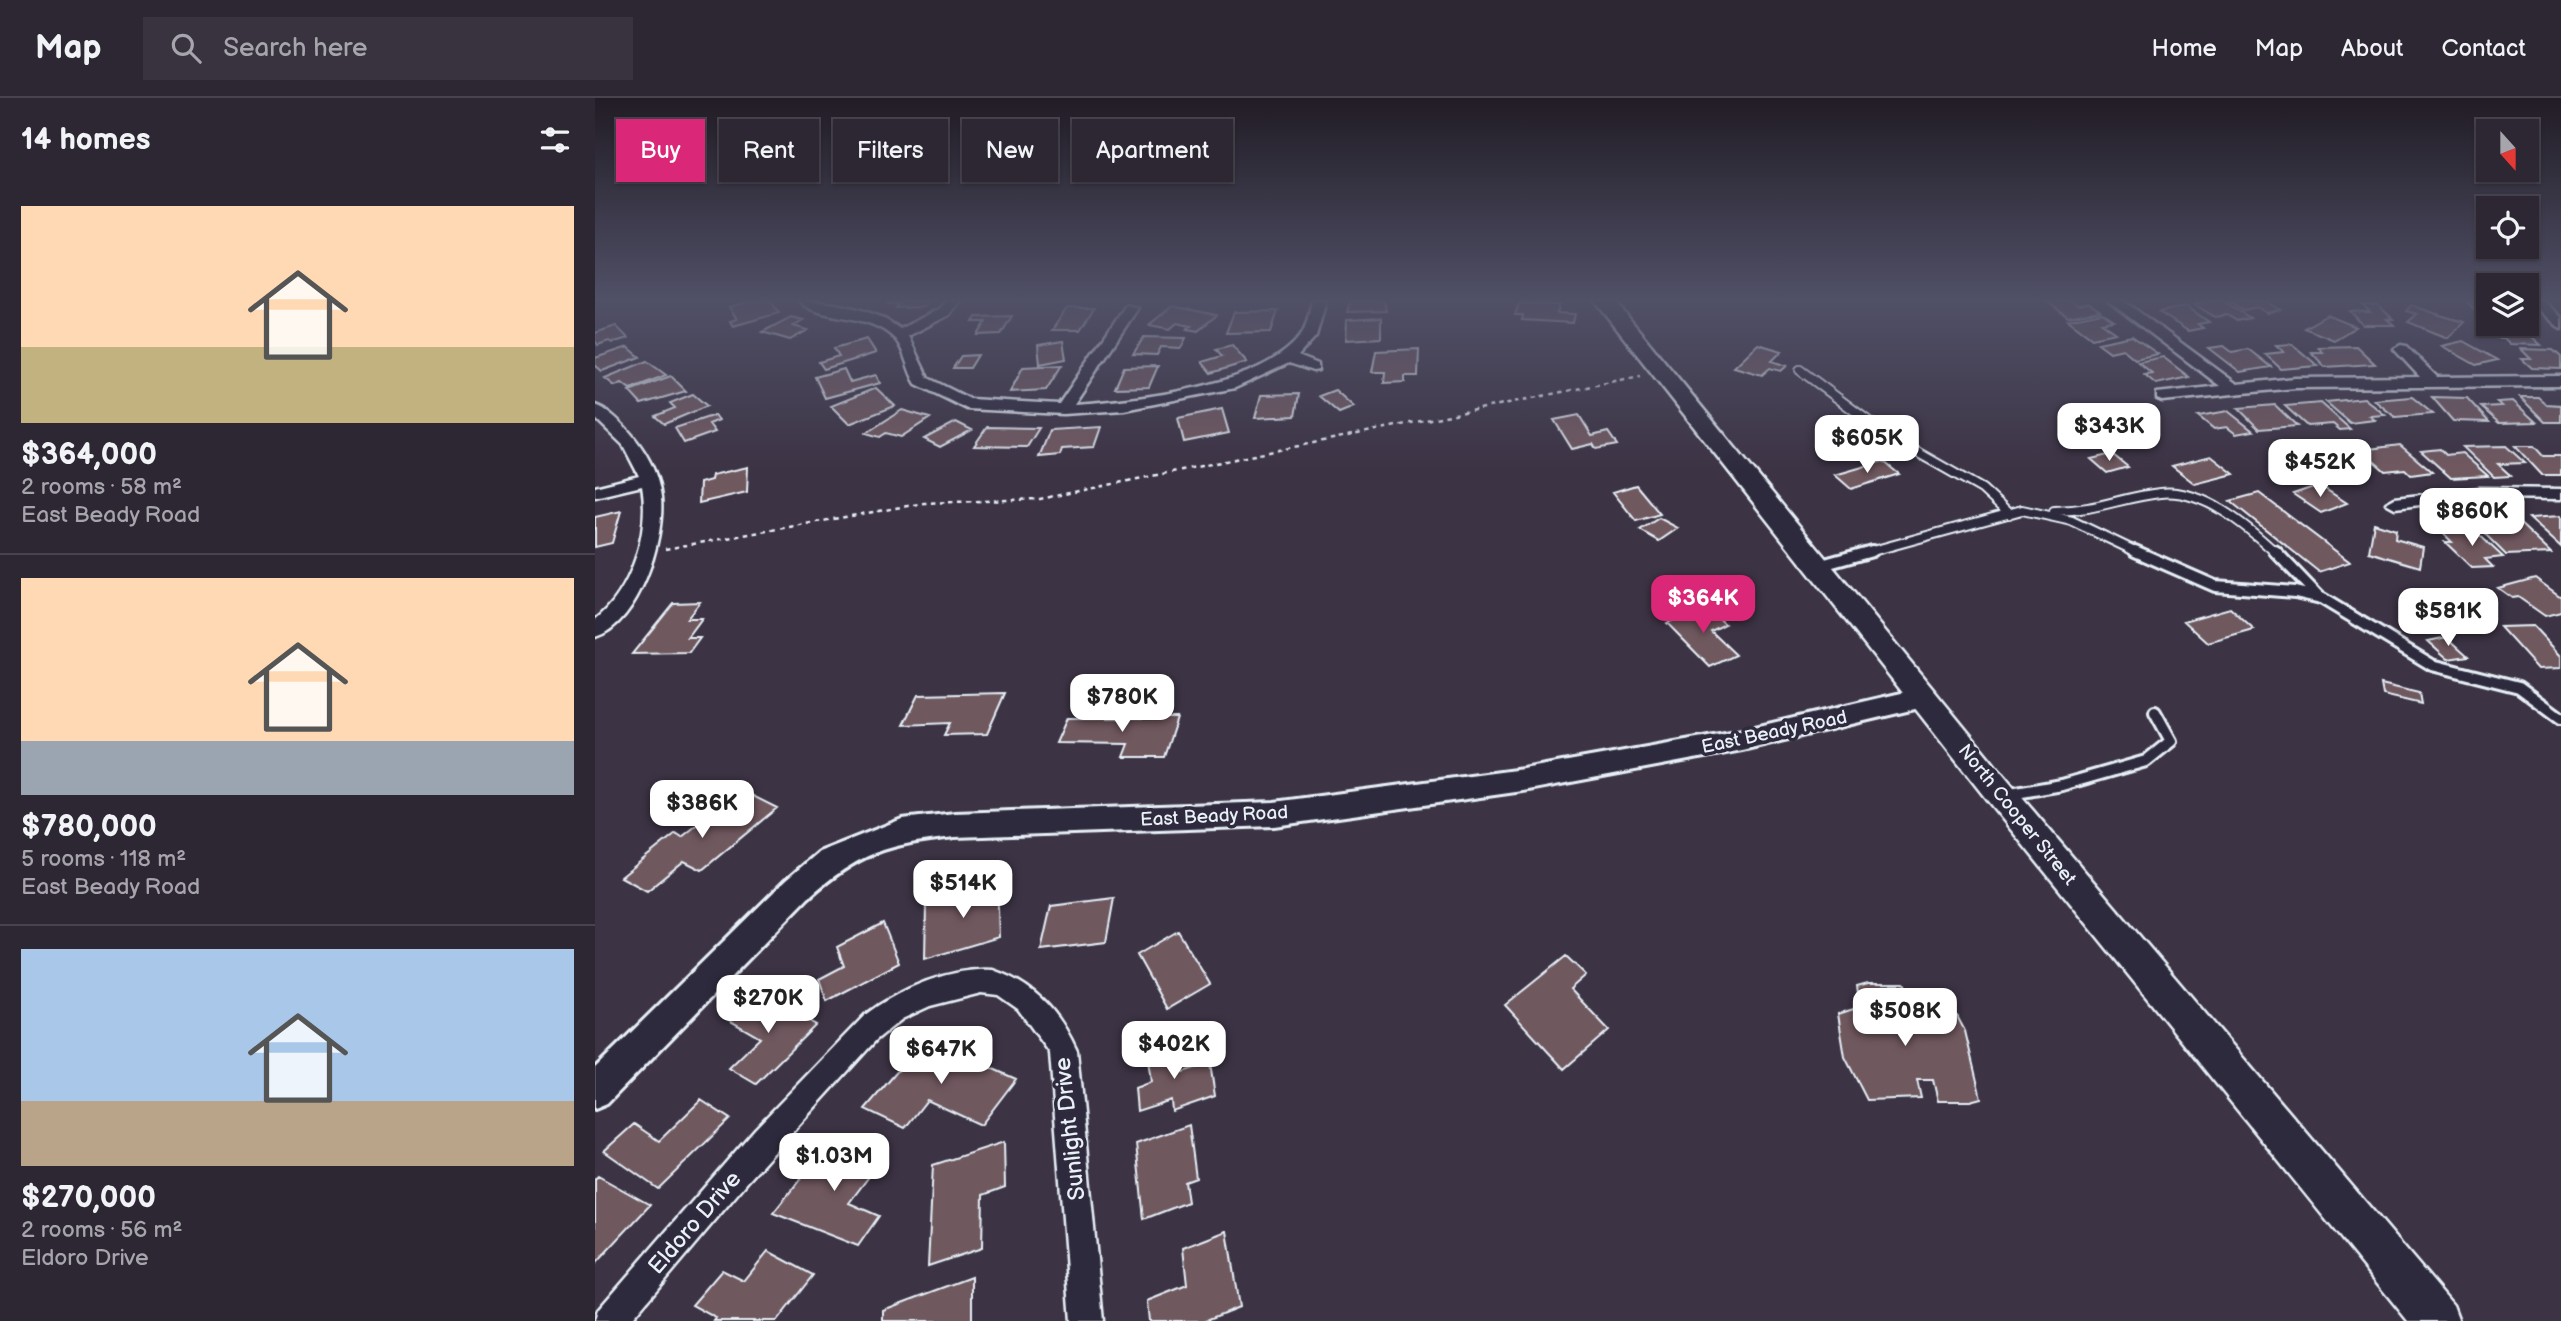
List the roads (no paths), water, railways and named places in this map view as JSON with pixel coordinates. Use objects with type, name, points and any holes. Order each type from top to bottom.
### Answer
[{"type":"main road","name":"North Cooper Street","points":[[1652,358],[2002,796],[2437,1321]]},
{"type":"street","points":[[914,358],[921,381],[967,404],[1063,409],[1124,405],[1235,383],[1288,358]]},
{"type":"street","points":[[1063,409],[1097,358]]},
{"type":"street","points":[[1288,358],[1313,367]]},
{"type":"street","points":[[2194,358],[2231,387]]},
{"type":"street","points":[[2410,358],[2431,380]]},
{"type":"street","points":[[2161,396],[2231,387],[2431,380],[2561,381]]},
{"type":"street","points":[[595,410],[616,425],[646,467],[647,479],[653,489],[657,548],[621,611],[595,630]]},
{"type":"street","points":[[595,492],[647,479]]},
{"type":"street","points":[[2395,503],[2479,493],[2561,494]]},
{"type":"street","name":"East Beady Road","points":[[595,1092],[797,889],[829,861],[902,831],[955,825],[1274,814],[1523,780],[1742,740],[1923,698]]},
{"type":"street","name":"Sunlight Drive","points":[[981,983],[992,982],[1013,991],[1042,1012],[1063,1051],[1087,1321]]},
{"type":"street","name":"Eldoro Drive","points":[[609,1321],[781,1122],[882,1017],[906,1003],[951,987],[981,983]]},
{"type":"lane","points":[[1800,370],[1887,435],[1982,489],[2009,514]]},
{"type":"lane","points":[[1818,566],[2022,510],[2048,512],[2105,507],[2167,491],[2193,495],[2226,515],[2298,571],[2321,598]]},
{"type":"lane","points":[[2048,512],[2090,529],[2147,559],[2211,585],[2233,590],[2307,593],[2321,598],[2432,665],[2473,673],[2519,687],[2561,718]]},
{"type":"lane","points":[[2002,796],[2062,785],[2145,761],[2171,741],[2155,712]]}]
